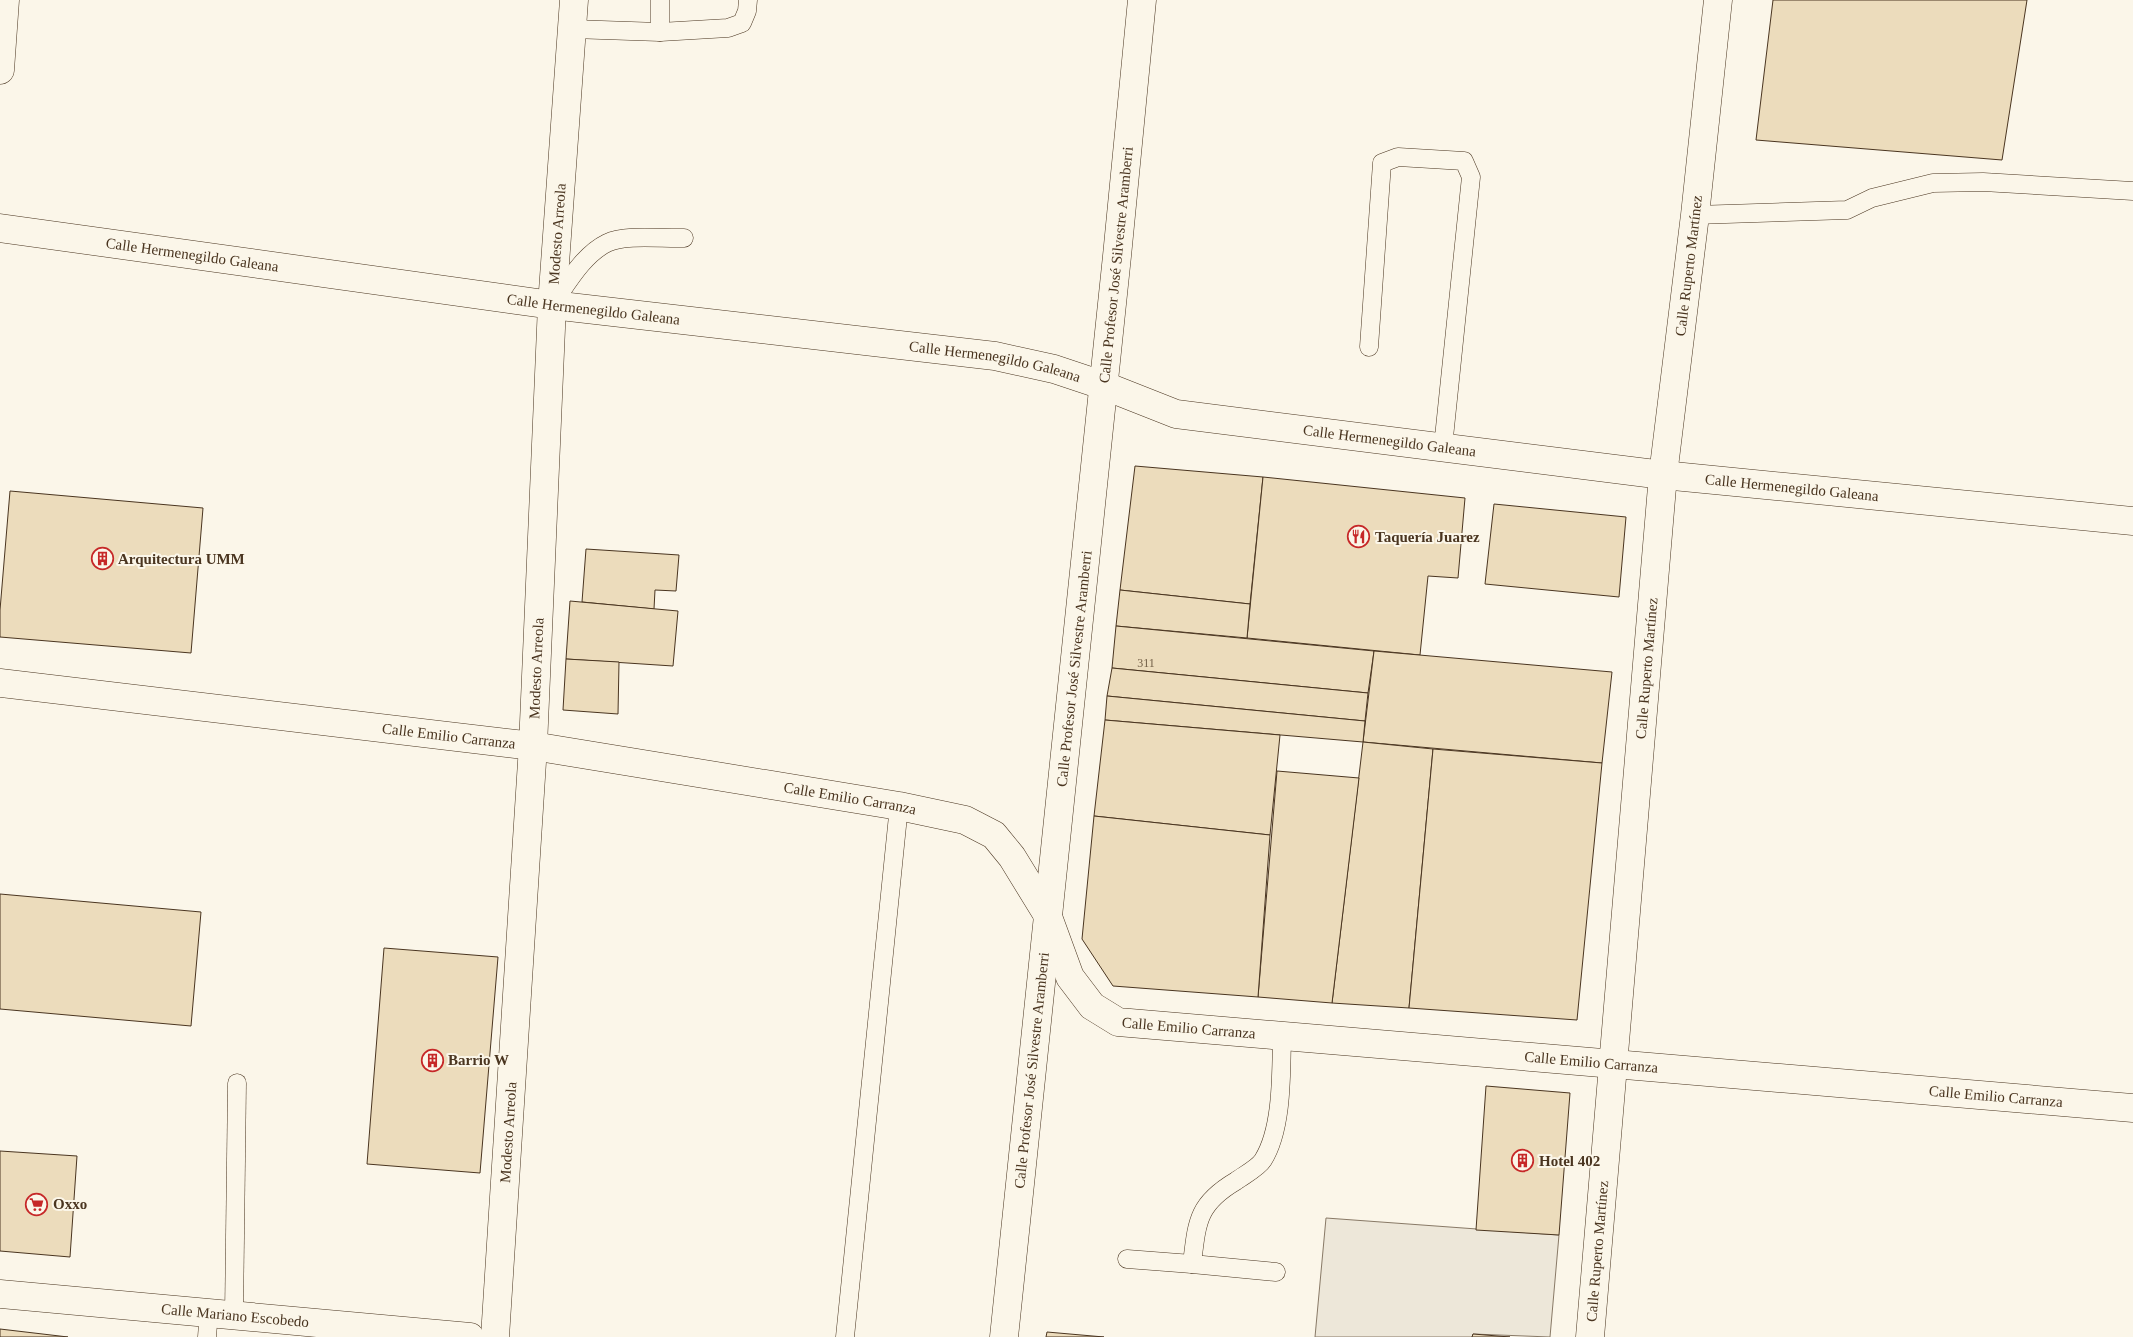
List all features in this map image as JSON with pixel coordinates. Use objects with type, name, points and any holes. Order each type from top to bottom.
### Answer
[{"type":"street","points":[[0,70],[4,0]]},
{"type":"street","name":"Modesto Arreola","points":[[495,1337],[533,746],[552,305],[574,0]]},
{"type":"street","name":"Calle Profesor José Silvestre Aramberri","points":[[1004,1337],[1047,914],[1105,386],[1142,0]]},
{"type":"street","name":"Calle Ruperto Martínez","points":[[1590,1337],[1663,474],[1695,214],[1718,0]]},
{"type":"street","name":"Calle Hermenegildo Galeana","points":[[0,228],[552,305],[995,356],[1054,369],[1105,386],[1176,414],[1663,474],[2133,521]]},
{"type":"street","name":"Calle Emilio Carranza","points":[[0,683],[533,746],[899,806],[966,820],[994,835],[1012,857],[1047,914],[1070,977],[1092,1006],[1118,1022],[2133,1108]]},
{"type":"street","name":"Calle Mariano Escobedo","points":[[0,1294],[217,1321],[470,1337]]},
{"type":"lane","points":[[660,0],[660,32]]},
{"type":"lane","points":[[572,30],[660,32],[736,27],[742,24],[746,18],[748,0]]},
{"type":"lane","points":[[1369,347],[1382,163],[1398,156],[1464,161],[1471,177],[1443,447]]},
{"type":"lane","points":[[1695,214],[1847,210],[1872,198],[1902,189],[1934,183],[1983,182],[2133,191]]},
{"type":"lane","points":[[552,305],[575,273],[594,252],[607,243],[620,239],[684,238]]},
{"type":"lane","points":[[845,1337],[899,806]]},
{"type":"lane","points":[[1192,1264],[1201,1212],[1217,1192],[1262,1161],[1270,1145],[1276,1126],[1282,1035]]},
{"type":"lane","points":[[217,1321],[237,1083]]},
{"type":"lane","points":[[1127,1259],[1276,1272]]},
{"type":"shaded area","points":[[1326,1218],[1559,1235],[1550,1337],[1473,1334],[1472,1337],[1315,1337]]},
{"type":"building","points":[[1773,0],[2027,0],[2002,160],[1756,140]]},
{"type":"building","points":[[1135,466],[1263,477],[1250,604],[1120,590]]},
{"type":"building","name":"Taquería Juarez","points":[[1263,477],[1465,498],[1458,578],[1428,576],[1420,655],[1247,638]]},
{"type":"building","name":"Arquitectura UMM","points":[[10,491],[203,508],[191,653],[0,637],[0,610]]},
{"type":"building","points":[[1494,504],[1626,517],[1619,597],[1485,584]]},
{"type":"building","points":[[586,549],[679,555],[676,591],[655,590],[654,609],[582,602]]},
{"type":"building","points":[[1120,590],[1250,604],[1247,638],[1116,626]]},
{"type":"building","points":[[570,601],[678,611],[673,666],[566,659]]},
{"type":"building","points":[[1116,626],[1374,651],[1368,693],[1112,668]]},
{"type":"building","points":[[1374,651],[1612,672],[1602,763],[1363,742]]},
{"type":"building","points":[[566,659],[619,662],[618,714],[563,710]]},
{"type":"building","points":[[1112,668],[1368,693],[1365,721],[1107,696]]},
{"type":"building","points":[[1107,696],[1365,721],[1363,742],[1105,720]]},
{"type":"building","points":[[1105,720],[1280,735],[1270,835],[1094,816]]},
{"type":"building","points":[[1363,742],[1433,749],[1409,1008],[1332,1003]]},
{"type":"building","points":[[1433,749],[1602,763],[1577,1020],[1409,1008]]},
{"type":"building","points":[[1277,771],[1359,778],[1332,1003],[1258,997]]},
{"type":"building","points":[[1094,816],[1270,835],[1258,997],[1113,986],[1082,939]]},
{"type":"building","points":[[0,894],[201,912],[191,1026],[0,1009]]},
{"type":"building","name":"Barrio W","points":[[384,948],[498,957],[480,1173],[367,1164]]},
{"type":"building","name":"Hotel 402","points":[[1486,1086],[1570,1093],[1559,1235],[1476,1230]]},
{"type":"building","name":"Oxxo","points":[[0,1151],[77,1156],[70,1257],[0,1251]]},
{"type":"building","points":[[0,1329],[68,1337],[0,1337]]},
{"type":"building","points":[[1047,1332],[1104,1337],[1046,1337]]},
{"type":"building","points":[[1473,1334],[1510,1337],[1472,1337]]},
{"type":"place","name":"Taquería Juarez","points":[[1359,537]]},
{"type":"place","name":"Arquitectura UMM","points":[[102,559]]},
{"type":"place","name":"Barrio W","points":[[432,1060]]},
{"type":"place","name":"Hotel 402","points":[[1523,1161]]},
{"type":"place","name":"Oxxo","points":[[37,1204]]}]
